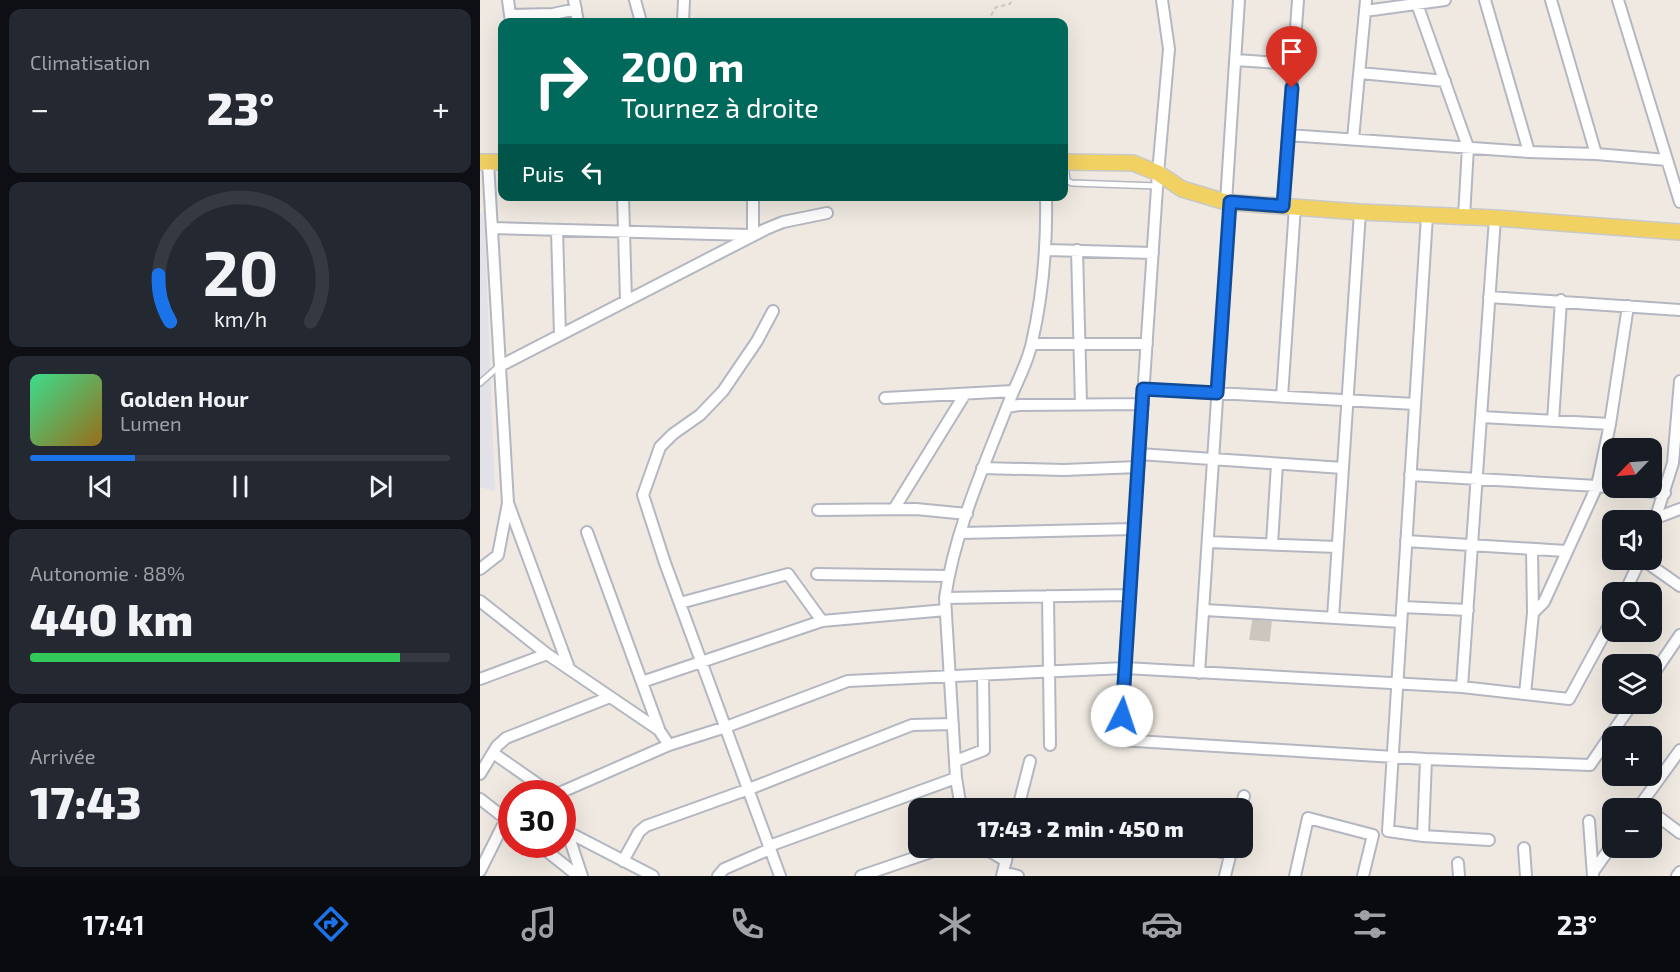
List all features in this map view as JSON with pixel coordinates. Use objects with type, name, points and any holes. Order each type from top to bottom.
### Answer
[{"type":"main road","points":[[1068,162],[1133,163],[1157,180],[1228,202],[1680,232]]},
{"type":"street","points":[[508,0],[511,18]]},
{"type":"street","points":[[635,0],[640,18]]},
{"type":"street","points":[[683,18],[684,0]]},
{"type":"street","points":[[1162,0],[1169,49],[1157,180],[1120,740],[1426,759],[1590,765],[1625,714]]},
{"type":"street","points":[[1200,674],[1239,0]]},
{"type":"street","points":[[1282,397],[1289,207],[1288,135],[1298,0]]},
{"type":"street","points":[[1353,139],[1366,5],[1418,4],[1445,0]]},
{"type":"street","points":[[1485,0],[1529,152]]},
{"type":"street","points":[[1551,0],[1596,154]]},
{"type":"street","points":[[1618,0],[1680,202]]},
{"type":"street","points":[[519,18],[553,14],[575,4]]},
{"type":"street","points":[[1418,4],[1468,147],[1464,217]]},
{"type":"street","points":[[1236,60],[1293,64]]},
{"type":"street","points":[[1360,73],[1445,81]]},
{"type":"street","points":[[1288,135],[1667,160]]},
{"type":"street","points":[[480,569],[498,555],[508,503],[490,162]]},
{"type":"street","points":[[623,201],[626,301]]},
{"type":"street","points":[[753,201],[753,236]]},
{"type":"street","points":[[959,798],[956,777],[945,598],[948,576],[982,468],[1032,344],[1047,250],[1046,201]]},
{"type":"street","points":[[1333,618],[1360,212]]},
{"type":"street","points":[[500,366],[753,236],[783,222],[827,213]]},
{"type":"street","points":[[1427,216],[1388,831],[1423,836],[1489,840]]},
{"type":"street","points":[[1462,687],[1495,218]]},
{"type":"street","points":[[492,228],[753,236]]},
{"type":"street","points":[[557,230],[560,335]]},
{"type":"street","points":[[1047,250],[1153,253]]},
{"type":"street","points":[[1077,250],[1081,404]]},
{"type":"street","points":[[1489,297],[1561,300],[1680,310]]},
{"type":"street","points":[[1553,421],[1561,300]]},
{"type":"street","points":[[1533,613],[1544,602],[1598,486],[1628,306]]},
{"type":"street","points":[[773,311],[752,350],[723,391],[700,415],[673,434],[660,447],[643,495],[780,876]]},
{"type":"street","points":[[1032,344],[1147,344]]},
{"type":"street","points":[[1659,510],[1665,494],[1678,437],[1680,381]]},
{"type":"street","points":[[1143,389],[1415,404]]},
{"type":"street","points":[[885,398],[1013,391]]},
{"type":"street","points":[[894,509],[965,394]]},
{"type":"street","points":[[1007,407],[1143,404]]},
{"type":"street","points":[[1482,417],[1610,424]]},
{"type":"street","points":[[1139,454],[1343,468]]},
{"type":"street","points":[[1272,544],[1277,464]]},
{"type":"street","points":[[982,468],[1064,470],[1138,467]]},
{"type":"street","points":[[1410,475],[1598,486],[1665,494]]},
{"type":"street","points":[[508,503],[569,669]]},
{"type":"street","points":[[1662,518],[1680,508]]},
{"type":"street","points":[[818,510],[916,509],[967,514]]},
{"type":"street","points":[[960,533],[1134,529]]},
{"type":"street","points":[[587,532],[659,730],[669,745]]},
{"type":"street","points":[[1406,541],[1566,551]]},
{"type":"street","points":[[1208,542],[1337,547]]},
{"type":"street","points":[[1525,694],[1533,613],[1532,549]]},
{"type":"street","points":[[1657,570],[1678,583]]},
{"type":"street","points":[[680,603],[788,574],[822,621]]},
{"type":"street","points":[[817,574],[948,576]]},
{"type":"street","points":[[945,598],[1130,595]]},
{"type":"street","points":[[1048,596],[1047,671],[1050,745]]},
{"type":"street","points":[[480,601],[547,654],[659,730]]},
{"type":"street","points":[[1402,607],[1468,610]]},
{"type":"street","points":[[642,682],[822,621],[946,610]]},
{"type":"street","points":[[1205,610],[1401,622]]},
{"type":"street","points":[[1662,661],[1680,634]]},
{"type":"street","points":[[576,786],[669,745],[726,727],[848,681],[1125,668],[1462,687],[1569,699],[1602,638]]},
{"type":"street","points":[[480,680],[547,654]]},
{"type":"street","points":[[956,760],[984,750],[983,676]]},
{"type":"street","points":[[480,774],[497,746],[506,738],[610,697]]},
{"type":"street","points":[[623,861],[639,832],[646,826],[912,725],[953,724]]},
{"type":"street","points":[[1648,798],[1680,750]]},
{"type":"street","points":[[493,753],[532,780]]},
{"type":"street","points":[[1423,836],[1426,759]]},
{"type":"street","points":[[1021,798],[1030,761]]},
{"type":"street","points":[[718,876],[724,869],[770,847],[956,777]]},
{"type":"street","points":[[480,799],[498,813]]},
{"type":"street","points":[[1295,876],[1308,818],[1373,835],[1363,876]]},
{"type":"street","points":[[1662,820],[1680,833]]},
{"type":"street","points":[[1590,821],[1593,874]]},
{"type":"street","points":[[576,836],[646,875]]},
{"type":"street","points":[[480,871],[498,840]]},
{"type":"street","points":[[1524,848],[1526,876]]},
{"type":"street","points":[[556,858],[580,876]]},
{"type":"street","points":[[574,858],[580,876]]},
{"type":"street","points":[[861,876],[914,858]]},
{"type":"street","points":[[1001,858],[1006,861]]},
{"type":"street","points":[[1007,858],[1002,874],[1018,876]]},
{"type":"street","points":[[1225,876],[1229,858]]},
{"type":"street","points":[[1593,874],[1603,858]]},
{"type":"street","points":[[1458,863],[1459,876]]},
{"type":"street","points":[[1677,876],[1680,872]]},
{"type":"lane","points":[[1068,181],[1157,180]]},
{"type":"lane","points":[[480,383],[500,366]]},
{"type":"path","points":[[989,18],[996,7],[1010,4],[1012,0]]},
{"type":"shaded area","points":[[484,210],[495,491],[480,487],[480,215]]},
{"type":"building","points":[[1253,620],[1271,622],[1269,641],[1250,639]]},
{"type":"route","points":[[1122,716],[1143,389],[1217,393],[1230,202],[1283,206],[1292,88]]}]
